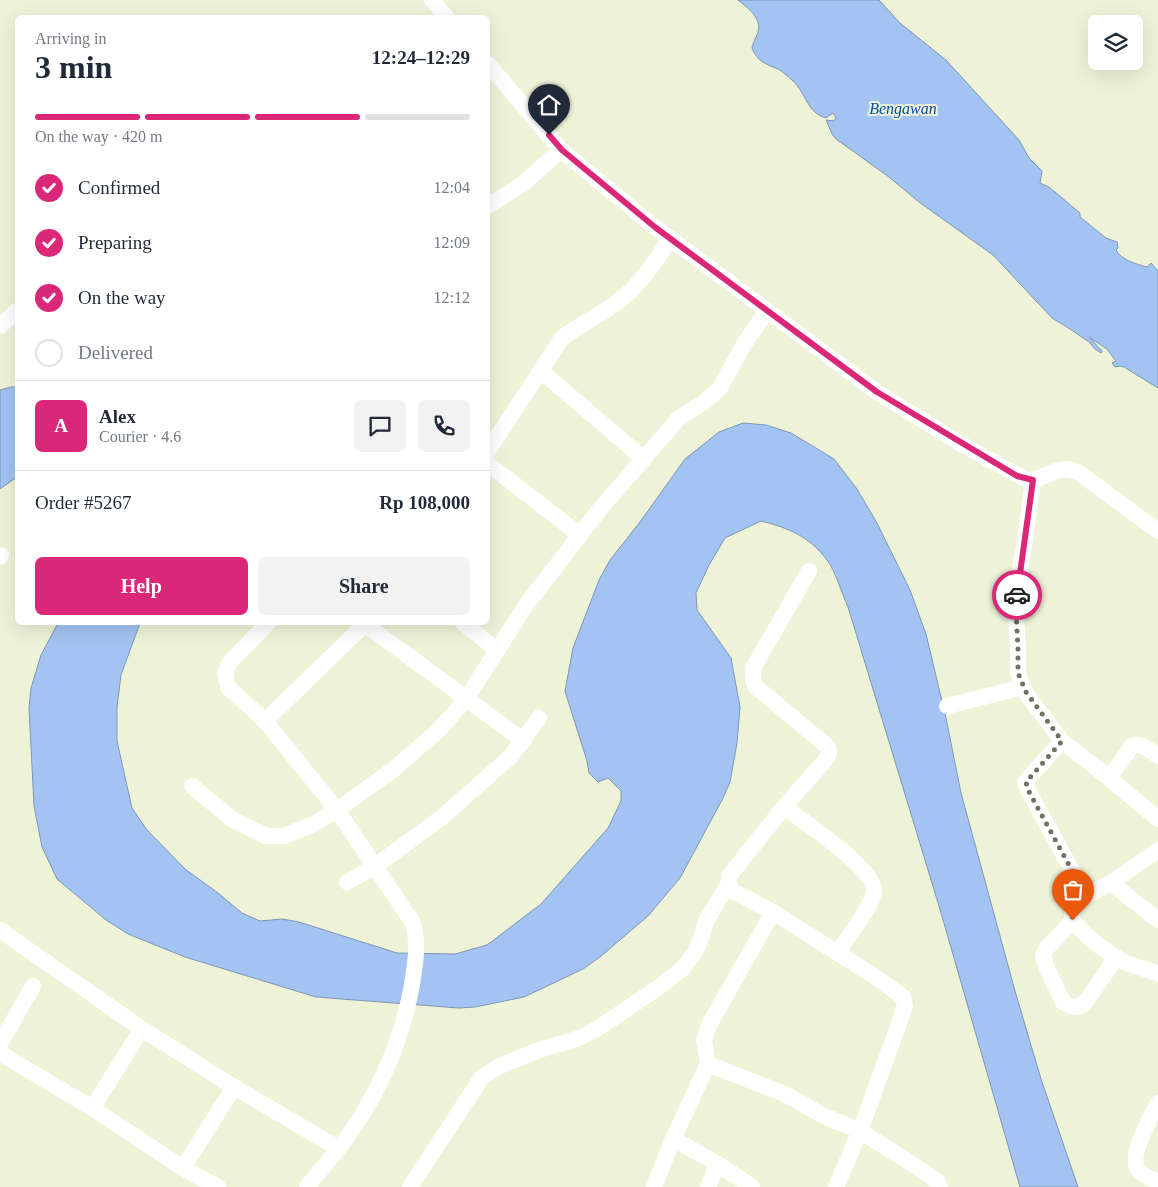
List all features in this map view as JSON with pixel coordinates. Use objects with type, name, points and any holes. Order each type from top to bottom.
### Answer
[{"type":"street","points":[[432,0],[444,15]]},
{"type":"street","points":[[490,66],[562,150],[670,238],[877,392],[1017,476],[1033,480],[1042,478],[1057,470],[1073,470],[1158,532]]},
{"type":"street","points":[[490,205],[524,183],[562,150]]},
{"type":"street","points":[[490,448],[562,338],[616,303],[651,269],[670,238]]},
{"type":"street","points":[[192,786],[232,819],[266,836],[284,836],[312,825],[337,810],[394,770],[440,729],[466,699],[526,605],[600,509],[680,418],[703,403],[720,388],[744,344],[767,311]]},
{"type":"street","points":[[0,326],[15,313]]},
{"type":"street","points":[[541,371],[644,458]]},
{"type":"street","points":[[490,466],[580,535]]},
{"type":"street","points":[[1033,480],[1017,587],[1018,673],[1023,687],[1062,741],[1158,819]]},
{"type":"street","points":[[810,571],[753,668],[752,679],[755,686],[828,747],[829,753],[827,758],[784,807],[729,876],[729,883],[731,890],[773,912],[877,978],[903,996],[905,1000],[902,1015],[860,1131],[836,1187]]},
{"type":"street","points":[[266,625],[230,662],[225,673],[228,687],[265,720],[337,810],[413,922],[417,938],[415,971],[406,1012],[399,1040],[386,1072],[354,1128],[307,1187]]},
{"type":"street","points":[[265,720],[363,625]]},
{"type":"street","points":[[368,625],[524,741]]},
{"type":"street","points":[[466,625],[498,650]]},
{"type":"street","points":[[947,706],[1023,687]]},
{"type":"street","points":[[347,882],[374,866],[441,818],[510,758],[539,718]]},
{"type":"street","points":[[1062,741],[1026,782],[1028,790],[1086,896]]},
{"type":"street","points":[[1109,778],[1132,746],[1136,744],[1144,746],[1158,756]]},
{"type":"street","points":[[784,807],[852,859],[871,878],[874,890],[871,903],[837,953]]},
{"type":"street","points":[[1158,850],[1111,883],[1086,896],[1074,909],[1072,915],[1073,920],[1092,940],[1116,958],[1158,974]]},
{"type":"street","points":[[410,1187],[482,1077],[500,1066],[539,1050],[577,1039],[600,1027],[662,985],[682,969],[694,954],[706,921],[729,883]]},
{"type":"street","points":[[1111,883],[1158,920]]},
{"type":"street","points":[[654,1187],[673,1139],[708,1064],[704,1040],[709,1026],[773,912]]},
{"type":"street","points":[[1073,920],[1047,948],[1043,956],[1063,1002],[1077,1007],[1085,1003],[1116,958]]},
{"type":"street","points":[[0,930],[142,1029],[234,1087],[338,1148]]},
{"type":"street","points":[[0,1044],[33,986]]},
{"type":"street","points":[[92,1108],[142,1029]]},
{"type":"street","points":[[0,1053],[92,1108],[183,1168],[218,1187]]},
{"type":"street","points":[[708,1064],[785,1094],[824,1116],[860,1131],[923,1171],[937,1181],[940,1187]]},
{"type":"street","points":[[183,1168],[234,1087]]},
{"type":"street","points":[[1158,1102],[1134,1156],[1136,1168],[1144,1175],[1158,1182]]},
{"type":"street","points":[[673,1139],[718,1164],[752,1187]]},
{"type":"street","points":[[708,1187],[718,1164]]},
{"type":"water","name":"Bengawan","points":[[738,0],[879,0],[900,23],[946,60],[1019,140],[1029,158],[1042,171],[1040,183],[1049,187],[1080,213],[1080,217],[1106,238],[1117,242],[1118,248],[1116,250],[1121,256],[1147,267],[1151,263],[1158,271],[1158,388],[1124,367],[1115,367],[1112,363],[1116,361],[1107,349],[1089,337],[1102,351],[1101,353],[1089,342],[1052,318],[993,255],[836,139],[826,120],[834,121],[836,118],[833,113],[826,118],[815,112],[791,79],[756,56],[752,48],[758,32],[758,22],[746,6]]},
{"type":"water","points":[[15,387],[15,478],[0,489],[0,390]]},
{"type":"water","points":[[743,423],[766,425],[791,433],[834,459],[857,489],[877,523],[910,590],[926,634],[961,793],[1015,991],[1041,1079],[1078,1187],[1020,1187],[939,906],[848,607],[827,560],[806,539],[781,527],[761,521],[725,538],[709,565],[696,593],[697,610],[731,658],[740,707],[737,743],[730,782],[722,800],[680,878],[648,916],[583,969],[524,997],[475,1007],[459,1008],[316,997],[185,957],[128,934],[106,920],[57,879],[42,847],[34,806],[29,708],[31,688],[41,655],[57,625],[139,625],[121,675],[117,707],[117,741],[132,808],[147,830],[185,869],[242,913],[260,921],[282,919],[299,922],[397,953],[455,954],[487,945],[541,904],[608,828],[621,801],[621,791],[608,778],[598,782],[589,773],[565,691],[573,648],[599,580],[610,560],[685,459],[719,432]]},
{"type":"way so far","points":[[1017,595],[1018,673],[1026,692],[1062,741],[1038,766],[1026,782],[1028,790],[1086,896],[1074,909],[1073,920]]},
{"type":"route","points":[[549,135],[562,150],[656,228],[877,392],[1017,476],[1033,480],[1017,595]]}]
